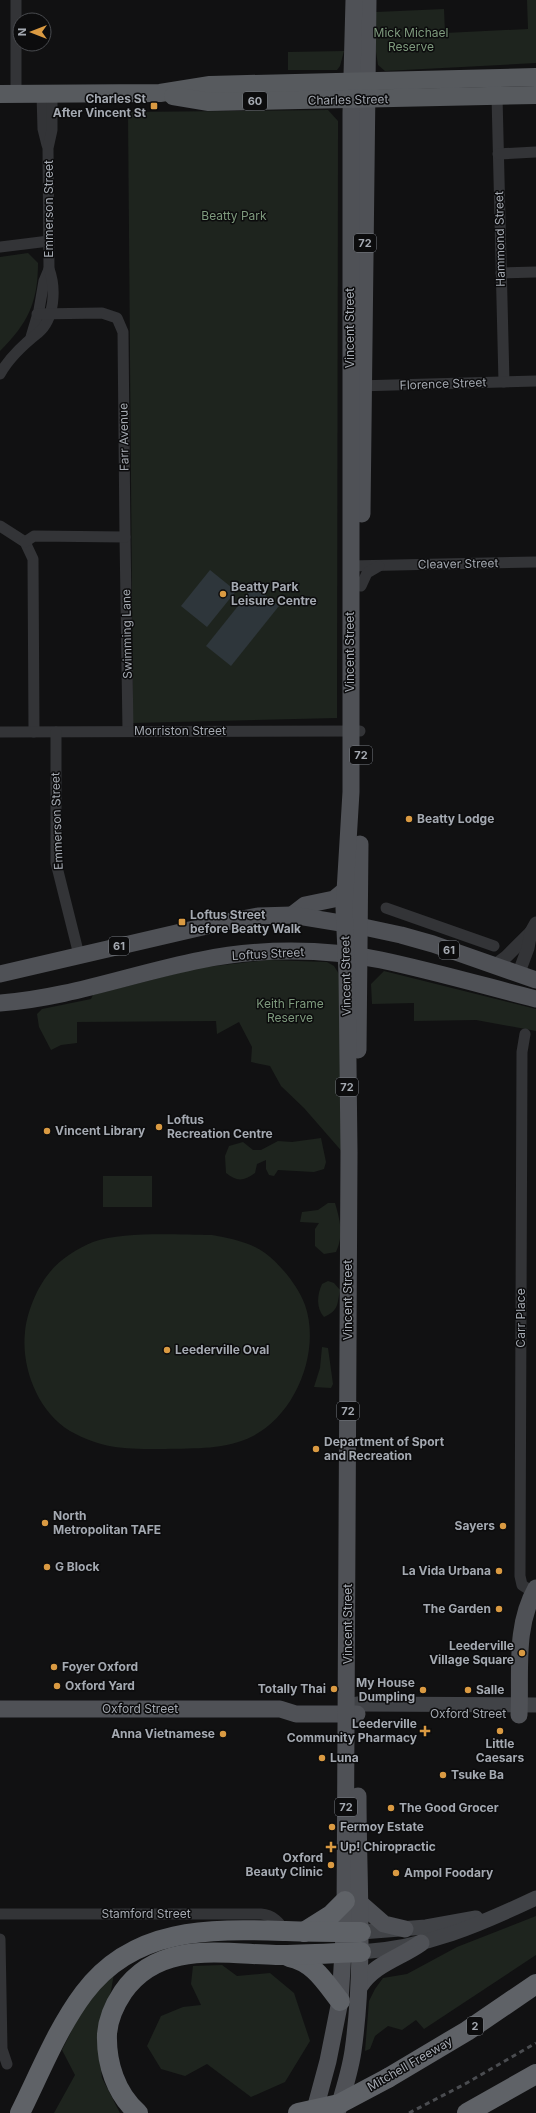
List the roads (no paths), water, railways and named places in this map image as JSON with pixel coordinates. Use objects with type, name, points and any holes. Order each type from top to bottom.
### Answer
[{"type":"highway","name":"Charles Street","points":[[8,94],[160,93],[209,102],[536,77]]},
{"type":"highway","name":"Charles Street","points":[[359,91],[497,96],[536,95]]},
{"type":"highway","points":[[294,1931],[331,1915],[352,1902]]},
{"type":"highway","points":[[20,2113],[74,2008],[95,1980],[124,1957],[137,1949],[177,1935],[212,1930],[353,1932]]},
{"type":"highway","points":[[138,2113],[121,2094],[114,2079],[107,2049],[107,2033],[111,2016],[118,2000],[138,1975],[167,1958],[184,1954],[206,1952],[277,1955],[353,1952]]},
{"type":"highway","points":[[277,1955],[306,1962],[314,1968],[340,2001]]},
{"type":"highway","name":"Mitchell Freeway","points":[[321,2113],[338,2109],[467,2031],[536,1984]]},
{"type":"highway","points":[[467,2113],[536,2074]]},
{"type":"highway","points":[[298,2113],[338,2109]]},
{"type":"main road","name":"Vincent Street","points":[[353,1952],[353,1705],[358,1057],[352,924],[355,731],[359,91],[354,0]]},
{"type":"main road","name":"Vincent Street","points":[[359,91],[368,0]]},
{"type":"main road","name":"Vincent Street","points":[[352,924],[345,890],[355,731],[360,586],[355,566]]},
{"type":"main road","points":[[292,915],[305,905],[334,899],[345,890]]},
{"type":"main road","name":"61","points":[[0,974],[239,919],[292,915],[352,924],[433,944],[536,980]]},
{"type":"main road","name":"Loftus Street","points":[[0,1003],[93,987],[200,960],[285,951],[353,956],[380,960],[536,999]]},
{"type":"main road","name":"Vincent Street","points":[[353,956],[348,1152],[353,1705]]},
{"type":"main road","points":[[528,1710],[520,1640],[523,1620],[535,1595]]},
{"type":"main road","name":"Oxford Street","points":[[0,1709],[280,1709],[296,1714],[353,1705],[528,1710]]},
{"type":"main road","points":[[353,1952],[421,1943],[478,1925],[536,1898]]},
{"type":"main road","points":[[352,1902],[384,1924],[405,1929]]},
{"type":"main road","points":[[353,1932],[405,1929],[476,1918],[521,1905]]},
{"type":"main road","points":[[360,1986],[371,1972],[410,1952],[421,1943]]},
{"type":"main road","name":"72","points":[[338,2109],[353,2053],[360,1986],[353,1952]]},
{"type":"main road","name":"72","points":[[314,2113],[328,2061],[340,2001],[353,1952]]},
{"type":"street","points":[[8,94],[16,0]]},
{"type":"street","name":"Emmerson Street","points":[[30,337],[39,333],[50,314],[54,291],[53,279],[49,269],[48,148],[43,129],[47,94]]},
{"type":"street","name":"Hammond Street","points":[[497,96],[504,382]]},
{"type":"street","points":[[498,154],[536,152]]},
{"type":"street","points":[[0,247],[49,241]]},
{"type":"street","name":"Emmerson Street","points":[[0,374],[30,337],[37,314],[44,281],[49,269]]},
{"type":"street","points":[[501,274],[536,272]]},
{"type":"street","name":"Farr Avenue","points":[[37,314],[102,313],[117,318],[123,332],[125,537]]},
{"type":"street","name":"Florence Street","points":[[357,386],[536,381]]},
{"type":"street","points":[[0,526],[25,542],[33,559],[34,732]]},
{"type":"street","points":[[25,542],[34,536],[125,537]]},
{"type":"street","name":"Swimming Lane","points":[[125,537],[128,731]]},
{"type":"street","name":"Cleaver Street","points":[[355,566],[536,562]]},
{"type":"street","points":[[360,586],[367,573],[379,566]]},
{"type":"street","name":"Morriston Street","points":[[0,732],[355,731]]},
{"type":"street","name":"Emmerson Street","points":[[56,732],[56,863],[78,955]]},
{"type":"street","points":[[386,908],[494,946]]},
{"type":"street","points":[[433,944],[440,927]]},
{"type":"street","points":[[494,966],[506,957],[534,927]]},
{"type":"street","points":[[518,974],[534,927]]},
{"type":"street","name":"Carr Place","points":[[525,1034],[522,1060],[520,1576],[522,1585],[535,1595]]},
{"type":"street","name":"Stamford Street","points":[[0,1914],[270,1916],[294,1931]]},
{"type":"street","points":[[0,1938],[2,2049],[7,2064]]},
{"type":"railway","points":[[409,2113],[465,2084],[536,2043]]},
{"type":"place","name":"Charles St After Vincent St","points":[[154,106]]},
{"type":"place","name":"Beatty Park Leisure Centre","points":[[223,594]]},
{"type":"place","name":"Beatty Lodge","points":[[409,819]]},
{"type":"place","name":"Loftus Street before Beatty Walk","points":[[182,922]]},
{"type":"place","name":"Loftus Recreation Centre","points":[[159,1127]]},
{"type":"place","name":"Vincent Library","points":[[47,1131]]},
{"type":"place","name":"Leederville Oval","points":[[167,1350]]},
{"type":"place","name":"Department of Sport and Recreation","points":[[316,1449]]},
{"type":"place","name":"North Metropolitan TAFE","points":[[45,1523]]},
{"type":"place","name":"Sayers","points":[[503,1526]]},
{"type":"place","name":"G Block","points":[[47,1567]]},
{"type":"place","name":"La Vida Urbana","points":[[499,1571]]},
{"type":"place","name":"The Garden","points":[[499,1609]]},
{"type":"place","name":"Leederville Village Square","points":[[522,1653]]},
{"type":"place","name":"Foyer Oxford","points":[[54,1667]]},
{"type":"place","name":"Oxford Yard","points":[[57,1686]]},
{"type":"place","name":"Totally Thai","points":[[334,1689]]},
{"type":"place","name":"My House Dumpling","points":[[423,1690]]},
{"type":"place","name":"Salle","points":[[468,1690]]},
{"type":"place","name":"Leederville Community Pharmacy","points":[[425,1731]]},
{"type":"place","name":"Little Caesars","points":[[500,1731]]},
{"type":"place","name":"Anna Vietnamese","points":[[223,1734]]},
{"type":"place","name":"Luna","points":[[322,1758]]},
{"type":"place","name":"Tsuke Ba","points":[[443,1775]]},
{"type":"place","name":"The Good Grocer","points":[[391,1808]]},
{"type":"place","name":"Fermoy Estate","points":[[332,1827]]},
{"type":"place","name":"Up! Chiropractic","points":[[331,1847]]},
{"type":"place","name":"Oxford Beauty Clinic","points":[[331,1865]]},
{"type":"place","name":"Ampol Foodary","points":[[396,1873]]},
{"type":"park label","name":"Mick Michael Reserve","points":[[411,40]]},
{"type":"park label","name":"Beatty Park","points":[[234,216]]},
{"type":"park label","name":"Keith Frame Reserve","points":[[290,1011]]}]
